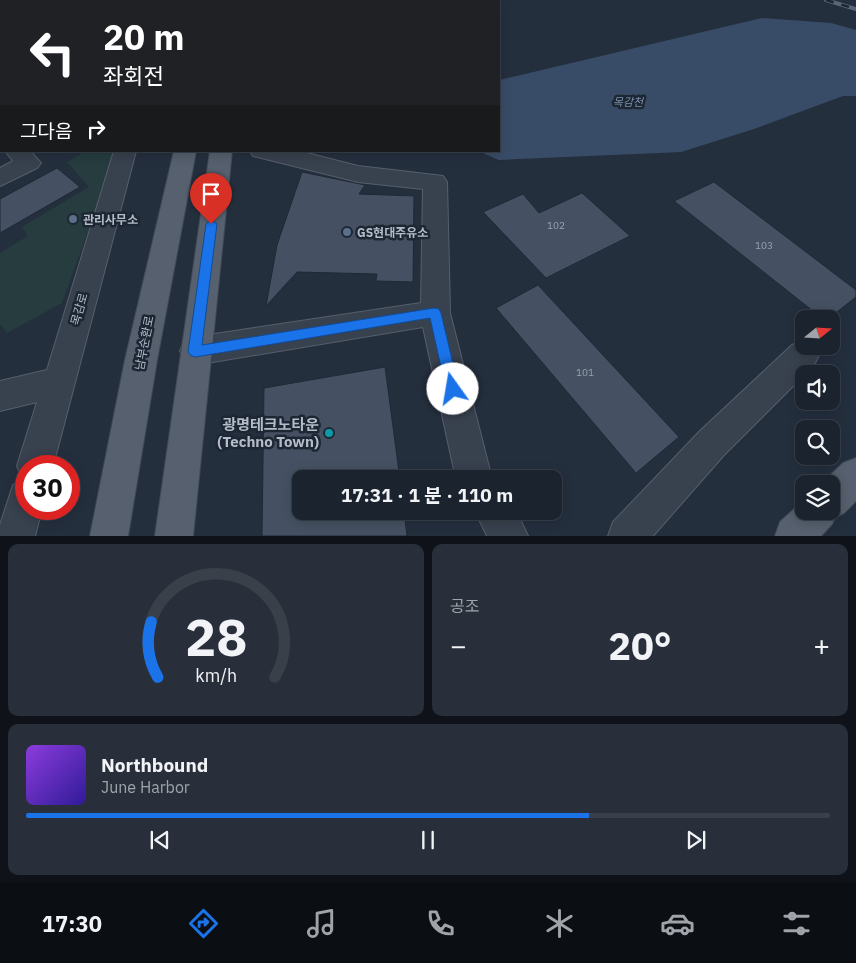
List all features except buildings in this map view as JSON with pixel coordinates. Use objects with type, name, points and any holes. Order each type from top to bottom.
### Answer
[{"type":"main road","name":"남부순환로","points":[[109,536],[142,350],[185,152]]},
{"type":"main road","points":[[174,536],[221,152]]},
{"type":"main road","points":[[840,491],[856,476]]},
{"type":"main road","points":[[794,536],[810,520]]},
{"type":"street","points":[[0,178],[28,163],[17,152]]},
{"type":"street","name":"목감로","points":[[38,455],[125,152]]},
{"type":"street","points":[[266,152],[358,174],[435,182],[434,313],[472,470]]},
{"type":"street","points":[[195,352],[434,313]]},
{"type":"street","points":[[627,536],[712,443],[803,356]]},
{"type":"street","points":[[0,396],[58,382]]},
{"type":"street","points":[[16,536],[20,520]]},
{"type":"street","points":[[499,520],[509,536]]},
{"type":"green space","points":[[83,152],[114,152],[94,215],[62,303],[7,333],[0,324],[0,253],[28,236],[22,227],[89,187],[67,162]]},
{"type":"water","name":"목감천","points":[[762,18],[831,23],[856,30],[856,96],[843,96],[754,129],[681,152],[499,160],[480,152],[500,152],[500,80]]},
{"type":"railway","points":[[826,0],[856,9]]},
{"type":"place","name":"관리사무소","points":[[73,219]]},
{"type":"place","name":"GS현대주유소","points":[[347,232]]},
{"type":"place","name":"광명테크노타운 (Techno Town)","points":[[329,433]]},
{"type":"route","points":[[211,224],[195,352],[434,313],[453,389]]}]
